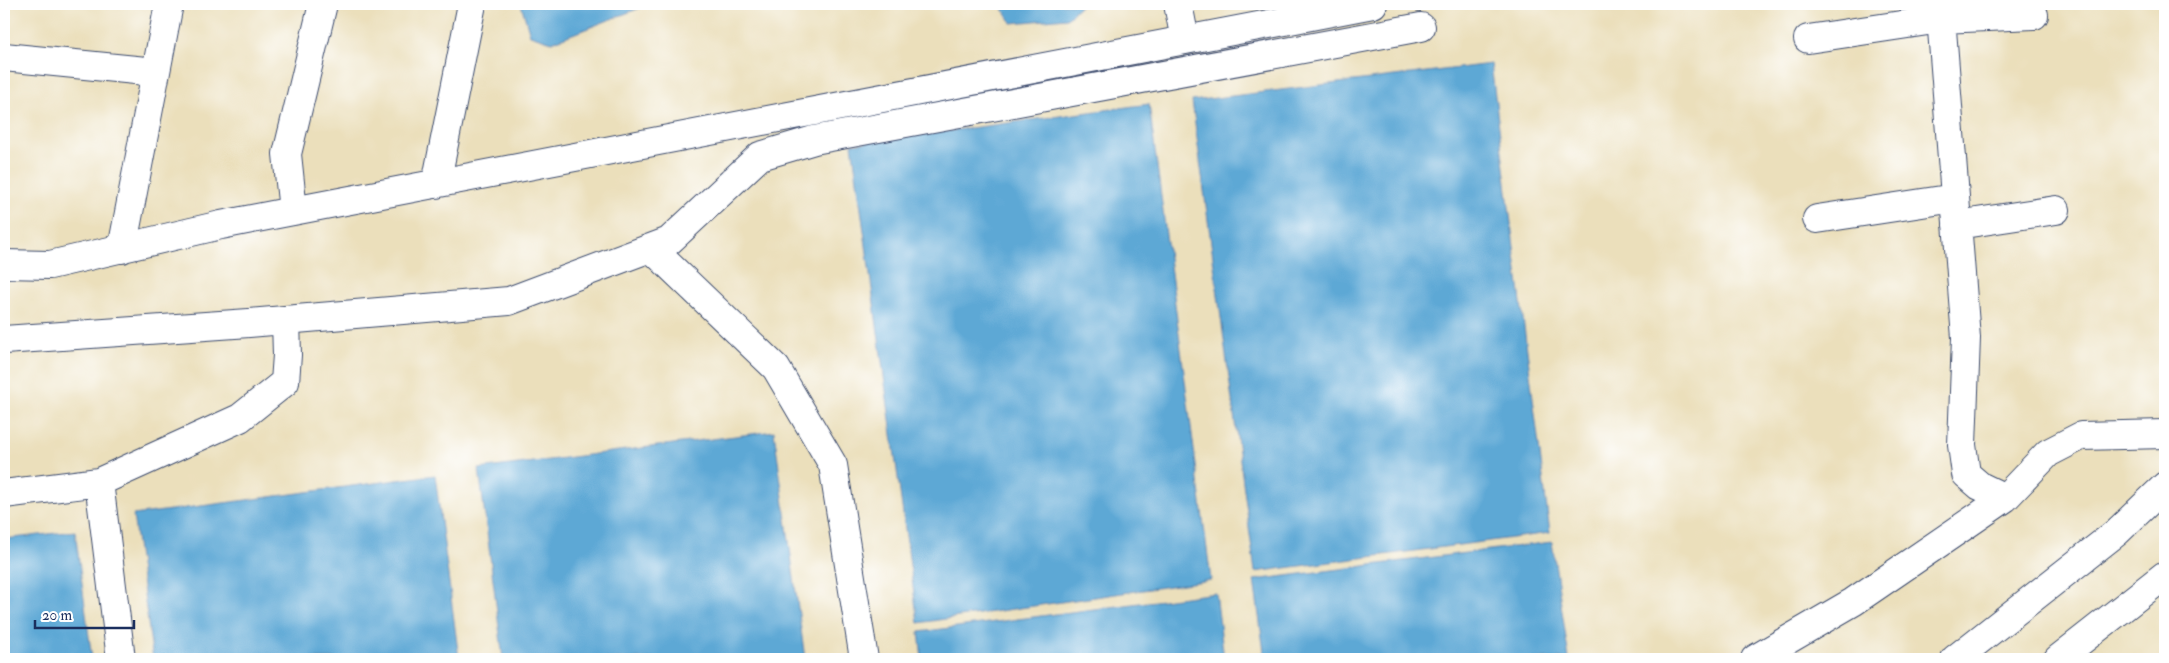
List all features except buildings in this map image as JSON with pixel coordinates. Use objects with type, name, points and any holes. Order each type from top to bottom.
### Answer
[{"type":"street","points":[[122,249],[169,4]]},
{"type":"street","points":[[293,211],[287,154],[323,4]]},
{"type":"street","points":[[436,184],[472,4]]},
{"type":"street","points":[[1178,4],[1185,40]]},
{"type":"street","points":[[4,264],[50,265],[293,211],[1367,4]]},
{"type":"street","points":[[1941,12],[1966,338],[1962,444],[1966,474],[1980,486],[2005,498]]},
{"type":"street","points":[[1808,39],[1941,12],[2034,15]]},
{"type":"street","points":[[4,340],[286,320],[509,301],[668,241],[760,156],[814,140],[1421,27]]},
{"type":"street","points":[[4,56],[156,72]]},
{"type":"street","points":[[1817,219],[1955,198]]},
{"type":"street","points":[[1957,225],[2056,210]]},
{"type":"street","points":[[651,248],[776,368],[832,465],[864,659]]},
{"type":"street","points":[[4,494],[99,482],[240,418],[286,382],[286,320]]},
{"type":"street","points":[[1755,659],[1853,602],[2005,498],[2048,453],[2081,436],[2165,434]]},
{"type":"street","points":[[99,482],[121,659]]},
{"type":"street","points":[[1955,659],[2117,532],[2165,486]]},
{"type":"street","points":[[2058,659],[2165,575]]},
{"type":"water","points":[[521,4],[645,4],[645,6],[552,42],[530,35]]},
{"type":"water","points":[[1000,4],[1082,4],[1067,18],[1012,23]]},
{"type":"water","points":[[1491,64],[1550,533],[1255,572],[1192,101]]},
{"type":"water","points":[[1149,104],[1211,580],[918,623],[852,144]]},
{"type":"water","points":[[774,431],[805,659],[503,659],[479,469]]},
{"type":"water","points":[[435,475],[459,659],[153,659],[133,515]]},
{"type":"water","points":[[75,531],[92,659],[4,659],[4,539]]},
{"type":"water","points":[[1552,542],[1569,659],[1265,659],[1254,580]]},
{"type":"water","points":[[1216,593],[1224,659],[922,659],[919,632]]}]
